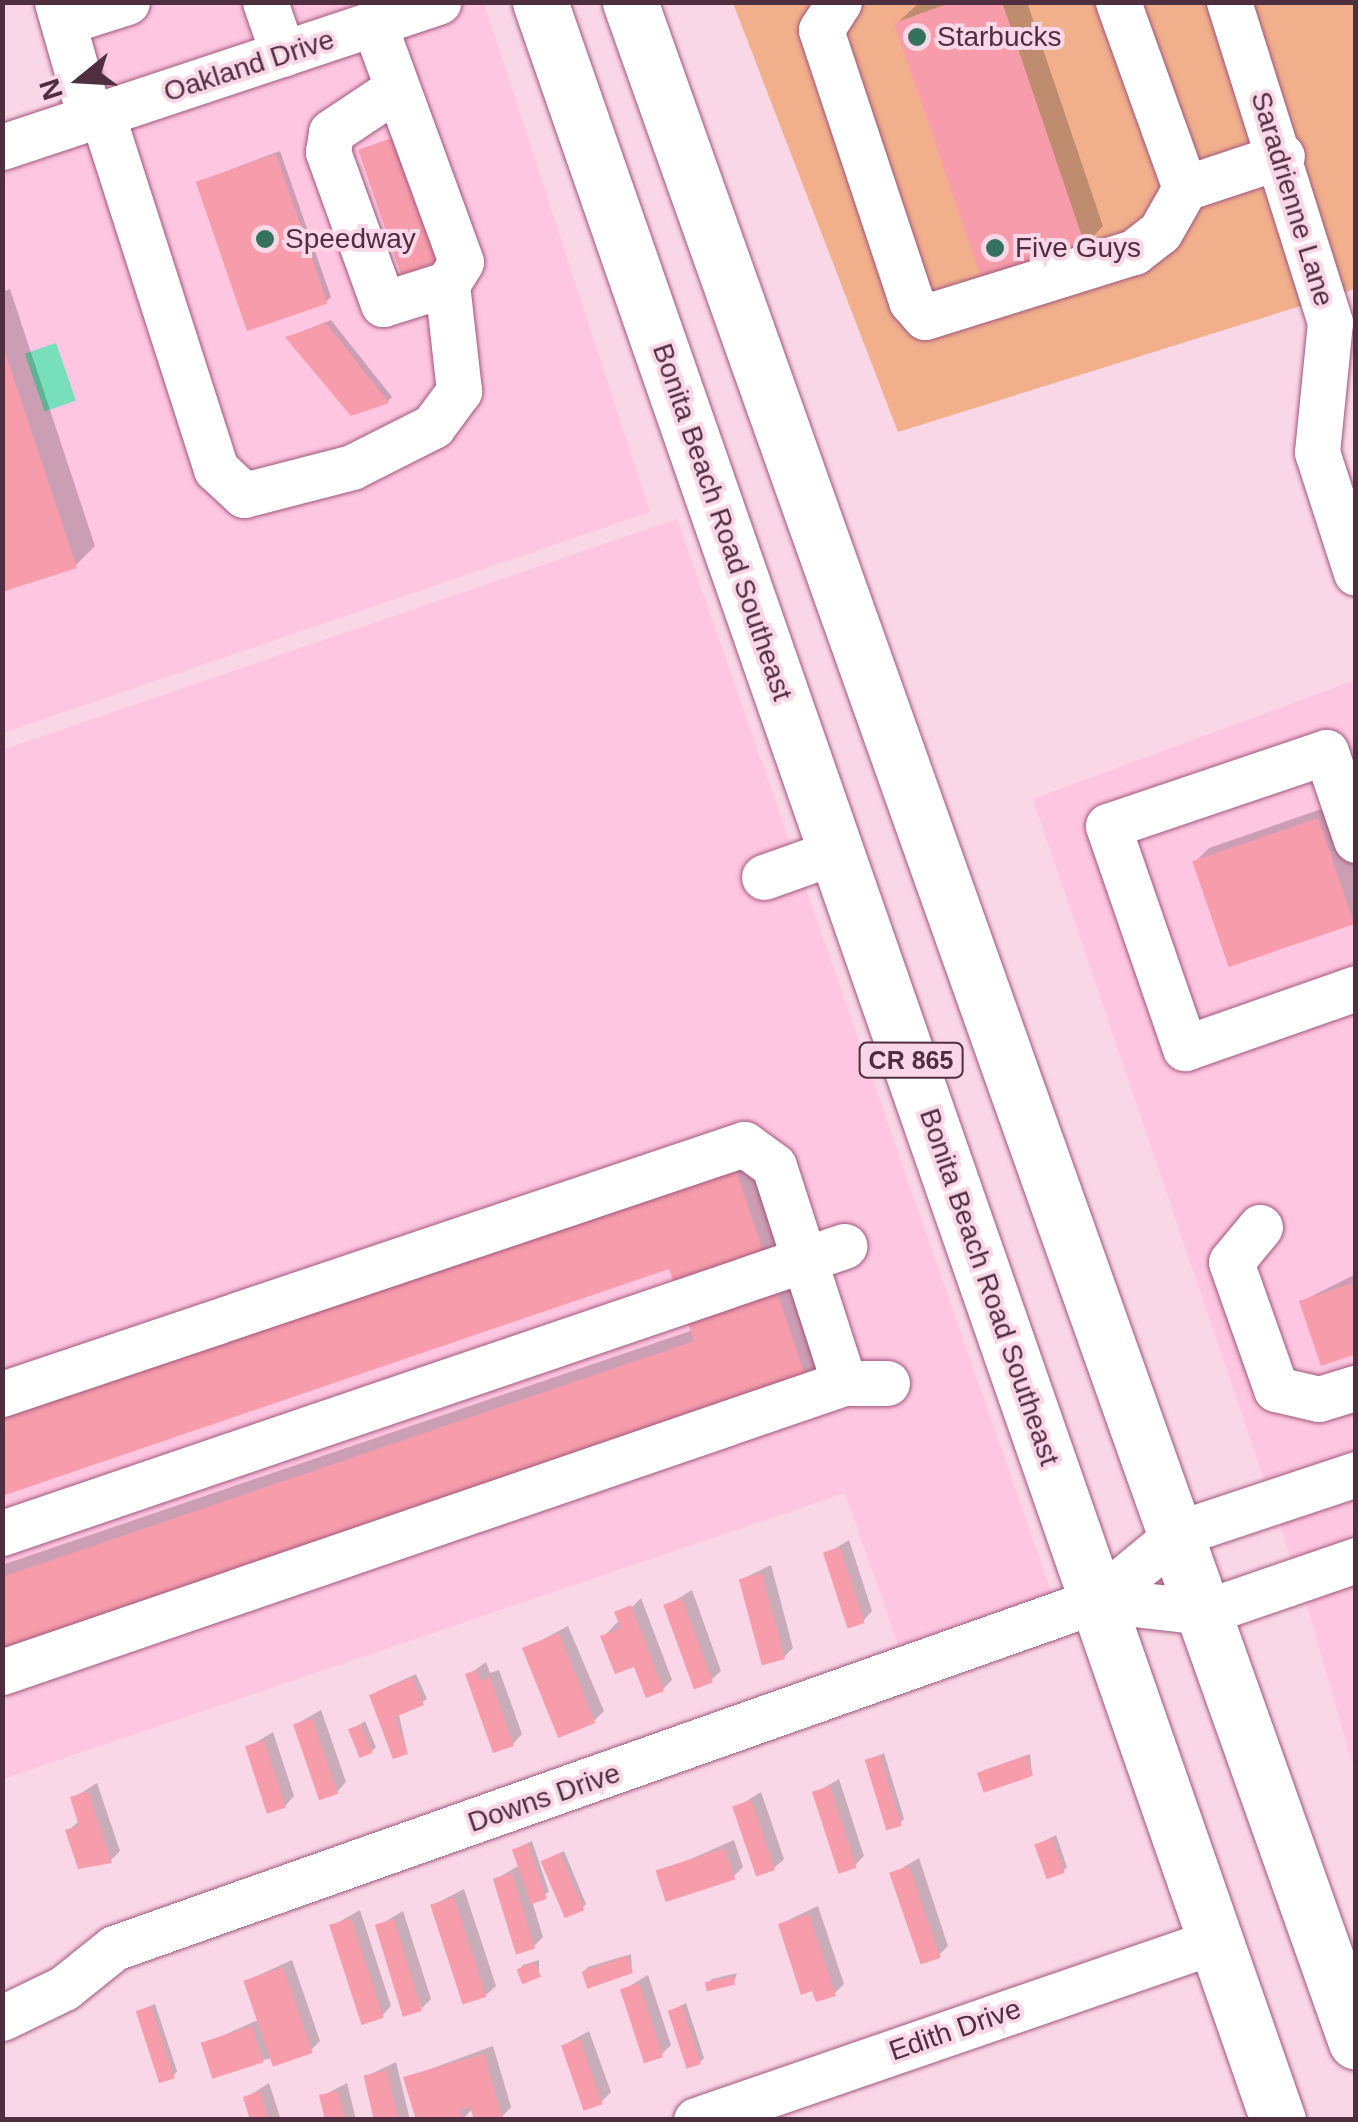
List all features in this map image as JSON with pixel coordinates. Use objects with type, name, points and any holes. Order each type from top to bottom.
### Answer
[{"type":"main road","name":"Bonita Beach Road Southeast","points":[[540,2],[1278,2120]]},
{"type":"main road","name":"CR 865","points":[[630,2],[1179,1533],[1356,2042]]},
{"type":"street","points":[[127,2],[60,12],[216,469],[244,495],[352,468],[433,426],[459,391],[446,284],[460,262],[374,24]]},
{"type":"street","points":[[265,2],[283,54]]},
{"type":"street","name":"Oakland Drive","points":[[2,147],[439,2]]},
{"type":"street","points":[[839,2],[821,30],[911,300],[926,316],[1134,252],[1160,232],[1184,188],[1282,156]]},
{"type":"street","points":[[1118,2],[1184,188]]},
{"type":"street","name":"Saradrienne Lane","points":[[1228,2],[1282,156],[1330,322],[1317,452],[1356,573]]},
{"type":"street","points":[[397,88],[331,132],[328,152],[382,304],[446,284]]},
{"type":"street","points":[[1356,840],[1326,752],[1108,826],[1185,1048],[1356,988]]},
{"type":"street","points":[[764,876],[838,851]]},
{"type":"street","points":[[2,1394],[744,1144],[774,1166],[825,1253],[865,1383],[2,1672]]},
{"type":"street","points":[[1260,1227],[1231,1262],[1276,1389],[1320,1399],[1356,1388]]},
{"type":"street","points":[[2,1533],[825,1253]]},
{"type":"street","points":[[1098,1600],[1179,1533],[1356,1474]]},
{"type":"street","points":[[1098,1600],[1206,1612],[1356,1560]]},
{"type":"street","name":"Downs Drive","points":[[2,2018],[64,1988],[114,1948],[1098,1600]]},
{"type":"street","name":"Edith Drive","points":[[696,2120],[1215,1941]]},
{"type":"shaded area","points":[[35,3],[484,3],[650,512],[3,733],[2,123],[67,99]]},
{"type":"shaded area","points":[[733,3],[1355,3],[1355,289],[898,432]]},
{"type":"shaded area","points":[[56,343],[76,401],[45,411],[25,354]]},
{"type":"shaded area","points":[[677,519],[1053,1597],[899,1647],[845,1493],[3,1779],[2,750]]},
{"type":"shaded area","points":[[1355,680],[1355,1773],[1307,1606],[1033,799]]},
{"type":"building","points":[[953,2],[1002,2],[1086,248],[983,283],[894,23]]},
{"type":"building","points":[[395,137],[438,262],[401,275],[358,150]]},
{"type":"building","points":[[276,154],[327,303],[247,331],[196,182]]},
{"type":"building","points":[[326,323],[389,403],[351,416],[285,337]]},
{"type":"building","points":[[2,343],[77,568],[2,592]]},
{"type":"building","points":[[1318,818],[1354,924],[1229,967],[1192,861]]},
{"type":"building","points":[[735,1168],[808,1384],[2,1655],[2,1577],[694,1341],[669,1269],[2,1496],[2,1417]]},
{"type":"building","points":[[1356,1282],[1356,1354],[1321,1366],[1299,1301]]},
{"type":"building","points":[[840,1547],[865,1623],[848,1629],[823,1553]]},
{"type":"building","points":[[762,1573],[785,1659],[762,1665],[739,1579]]},
{"type":"building","points":[[682,1598],[713,1683],[694,1689],[663,1605]]},
{"type":"building","points":[[631,1605],[664,1691],[646,1698],[634,1667],[615,1674],[600,1636],[621,1628],[614,1612]]},
{"type":"building","points":[[559,1633],[595,1723],[558,1738],[522,1648]]},
{"type":"building","points":[[476,1670],[481,1681],[490,1677],[514,1746],[493,1753],[465,1674]]},
{"type":"building","points":[[412,1677],[424,1705],[395,1717],[408,1754],[393,1759],[369,1695]]},
{"type":"building","points":[[312,1718],[338,1794],[319,1800],[293,1725]]},
{"type":"building","points":[[361,1724],[373,1753],[360,1758],[348,1729]]},
{"type":"building","points":[[264,1740],[286,1808],[267,1814],[245,1746]]},
{"type":"building","points":[[880,1755],[902,1826],[886,1830],[865,1760]]},
{"type":"building","points":[[1026,1756],[1033,1776],[984,1793],[977,1773]]},
{"type":"building","points":[[830,1786],[857,1868],[839,1874],[812,1792]]},
{"type":"building","points":[[88,1791],[112,1863],[78,1869],[65,1830],[79,1826],[70,1797]]},
{"type":"building","points":[[751,1800],[775,1870],[756,1876],[732,1807]]},
{"type":"building","points":[[1052,1838],[1065,1873],[1047,1879],[1034,1844]]},
{"type":"building","points":[[528,1844],[547,1899],[531,1904],[512,1850]]},
{"type":"building","points":[[725,1848],[735,1879],[666,1902],[656,1871]]},
{"type":"building","points":[[560,1853],[584,1910],[565,1918],[541,1861]]},
{"type":"building","points":[[909,1866],[941,1958],[921,1965],[889,1873]]},
{"type":"building","points":[[512,1873],[535,1949],[516,1954],[493,1879]]},
{"type":"building","points":[[454,1897],[486,1997],[463,2005],[430,1905]]},
{"type":"building","points":[[809,1914],[836,1996],[816,2002],[812,1991],[801,1995],[778,1924]]},
{"type":"building","points":[[351,1918],[383,2018],[362,2025],[329,1925]]},
{"type":"building","points":[[394,1919],[422,2011],[403,2017],[375,1925]]},
{"type":"building","points":[[627,1956],[633,1973],[587,1989],[582,1972]]},
{"type":"building","points":[[535,1962],[541,1977],[522,1984],[516,1969]]},
{"type":"building","points":[[283,1967],[313,2053],[273,2067],[243,1981]]},
{"type":"building","points":[[733,1976],[735,1985],[707,1991],[705,1983]]},
{"type":"building","points":[[639,1983],[663,2057],[644,2063],[620,1989]]},
{"type":"building","points":[[151,2006],[174,2078],[159,2083],[136,2011]]},
{"type":"building","points":[[682,2006],[701,2064],[687,2069],[668,2011]]},
{"type":"building","points":[[252,2026],[264,2062],[212,2079],[201,2043]]},
{"type":"building","points":[[580,2039],[602,2104],[584,2111],[561,2046]]},
{"type":"building","points":[[484,2054],[503,2120],[474,2120],[470,2107],[460,2110],[463,2120],[416,2120],[403,2077]]},
{"type":"building","points":[[387,2070],[398,2120],[374,2120],[364,2075]]},
{"type":"building","points":[[260,2091],[269,2120],[250,2120],[243,2097]]},
{"type":"building","points":[[338,2091],[345,2120],[325,2120],[319,2095]]},
{"type":"place","name":"Starbucks","points":[[917,37]]},
{"type":"place","name":"Speedway","points":[[265,239]]},
{"type":"place","name":"Five Guys","points":[[995,248]]}]
